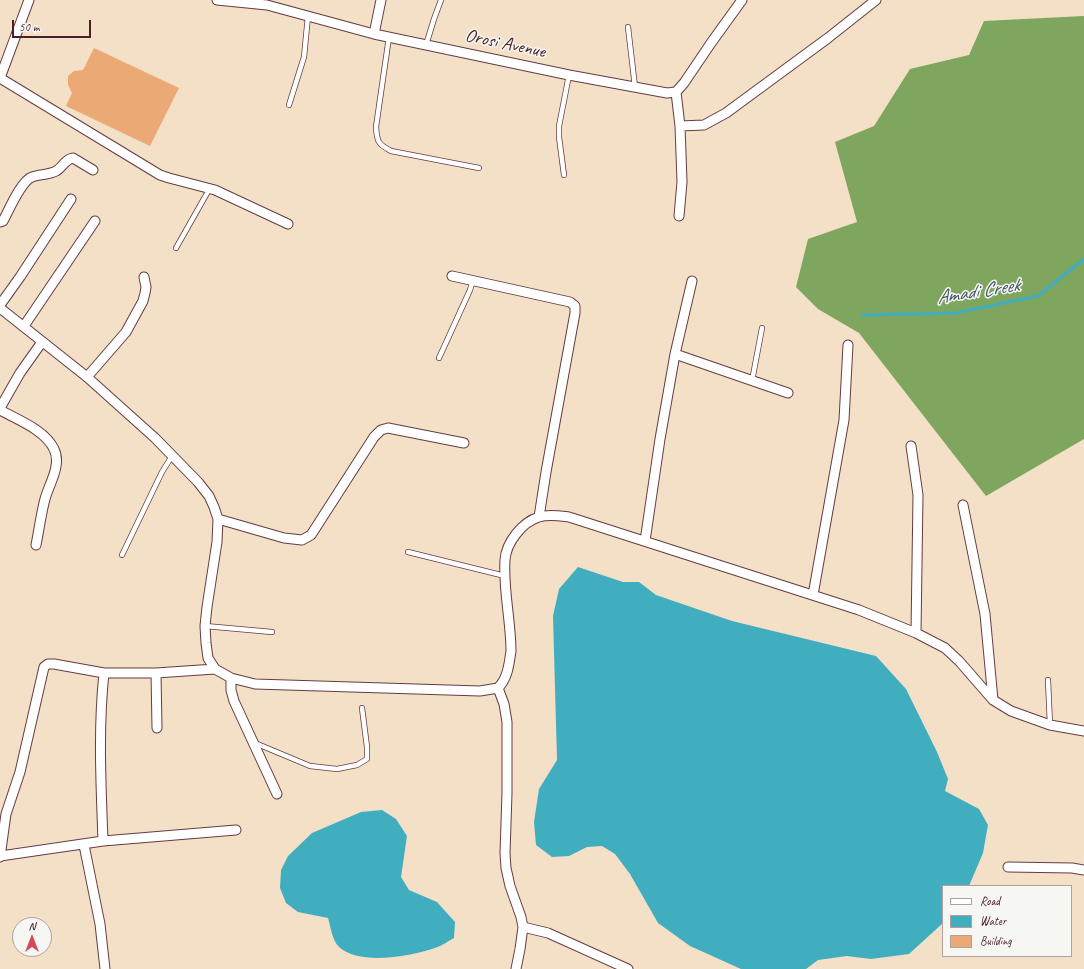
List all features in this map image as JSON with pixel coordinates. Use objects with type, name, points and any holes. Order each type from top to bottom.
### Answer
[{"type":"street","points":[[29,0],[0,78],[160,175],[210,188],[288,224]]},
{"type":"street","name":"Orosi Avenue","points":[[217,0],[268,2],[308,16],[374,34],[569,75],[635,87],[676,92]]},
{"type":"street","points":[[374,34],[381,0]]},
{"type":"street","points":[[679,216],[682,182],[680,126],[676,92],[684,83],[742,0]]},
{"type":"street","points":[[680,126],[704,125],[726,113],[823,42],[876,0]]},
{"type":"street","points":[[0,222],[3,221],[23,185],[29,178],[53,173],[69,158],[73,158],[93,170]]},
{"type":"street","points":[[71,199],[0,306],[42,342],[87,376],[155,438],[198,482],[209,496],[218,519],[217,542],[205,626],[206,643],[208,658],[215,669],[231,678],[255,684],[317,687],[480,691],[498,688],[506,677],[511,651],[505,576],[505,559],[510,542],[529,521],[539,517],[551,515],[569,517],[813,595],[859,610],[916,633],[945,648],[959,661],[993,700],[1011,711],[1050,725],[1084,731]]},
{"type":"street","points":[[24,326],[95,221]]},
{"type":"street","points":[[452,276],[570,302],[575,308],[539,517]]},
{"type":"street","points":[[87,376],[126,332],[146,293],[144,277]]},
{"type":"street","points":[[645,541],[660,439],[675,354],[692,281]]},
{"type":"street","points":[[36,545],[45,498],[54,473],[56,459],[54,449],[36,429],[0,409],[20,373],[42,342]]},
{"type":"street","points":[[813,595],[844,420],[848,345]]},
{"type":"street","points":[[675,354],[788,393]]},
{"type":"street","points":[[218,519],[284,538],[302,540],[311,535],[380,430],[388,428],[464,443]]},
{"type":"street","points":[[911,446],[918,494],[916,633]]},
{"type":"street","points":[[963,505],[985,614],[993,700]]},
{"type":"street","points":[[215,669],[156,673],[104,673],[54,664],[48,664],[44,667],[20,772],[6,814],[0,856],[103,841],[236,830]]},
{"type":"street","points":[[103,841],[100,736],[104,673]]},
{"type":"street","points":[[156,673],[157,728]]},
{"type":"street","points":[[231,678],[231,690],[234,701],[277,794]]},
{"type":"street","points":[[498,688],[504,704],[507,722],[506,868],[523,927],[516,969]]},
{"type":"street","points":[[84,844],[100,924],[105,969]]},
{"type":"street","points":[[1008,867],[1072,868],[1084,870]]},
{"type":"street","points":[[523,927],[548,933],[628,969]]},
{"type":"lane","points":[[426,45],[441,0]]},
{"type":"lane","points":[[289,105],[304,57],[308,16]]},
{"type":"lane","points":[[628,27],[635,87]]},
{"type":"lane","points":[[389,37],[376,127],[378,142],[382,147],[391,151],[479,168]]},
{"type":"lane","points":[[564,175],[559,126],[569,75]]},
{"type":"lane","points":[[176,248],[210,188]]},
{"type":"lane","points":[[439,358],[470,290],[473,280]]},
{"type":"lane","points":[[752,381],[762,328]]},
{"type":"lane","points":[[122,555],[162,472],[172,456]]},
{"type":"lane","points":[[408,552],[505,576]]},
{"type":"lane","points":[[205,626],[272,632]]},
{"type":"lane","points":[[1048,680],[1050,725]]},
{"type":"lane","points":[[253,742],[310,766],[337,769],[358,765],[367,759],[362,708]]},
{"type":"green space","points":[[1084,16],[1084,439],[986,496],[859,333],[818,309],[796,287],[808,239],[857,222],[835,142],[874,126],[910,69],[969,55],[984,21]]},
{"type":"water","points":[[578,567],[623,582],[639,582],[656,595],[732,621],[876,656],[906,689],[937,752],[948,779],[945,791],[979,809],[988,825],[983,853],[969,885],[942,885],[942,924],[909,954],[871,959],[847,956],[818,960],[806,969],[741,969],[690,946],[658,923],[630,874],[615,854],[602,846],[587,847],[569,856],[552,857],[536,845],[534,822],[539,789],[557,760],[553,616],[559,589]]},
{"type":"water","points":[[382,810],[396,819],[407,836],[401,877],[409,890],[437,902],[455,922],[454,938],[440,946],[413,954],[386,958],[372,958],[348,953],[339,947],[333,937],[328,918],[298,912],[286,903],[280,888],[281,870],[288,856],[312,833],[361,812]]},
{"type":"building","points":[[94,48],[179,88],[150,146],[66,106],[72,93],[68,85],[68,76],[74,71],[83,70]]},
{"type":"waterway","name":"Amadi Creek","points":[[862,315],[955,313],[1038,296],[1084,259]]}]
